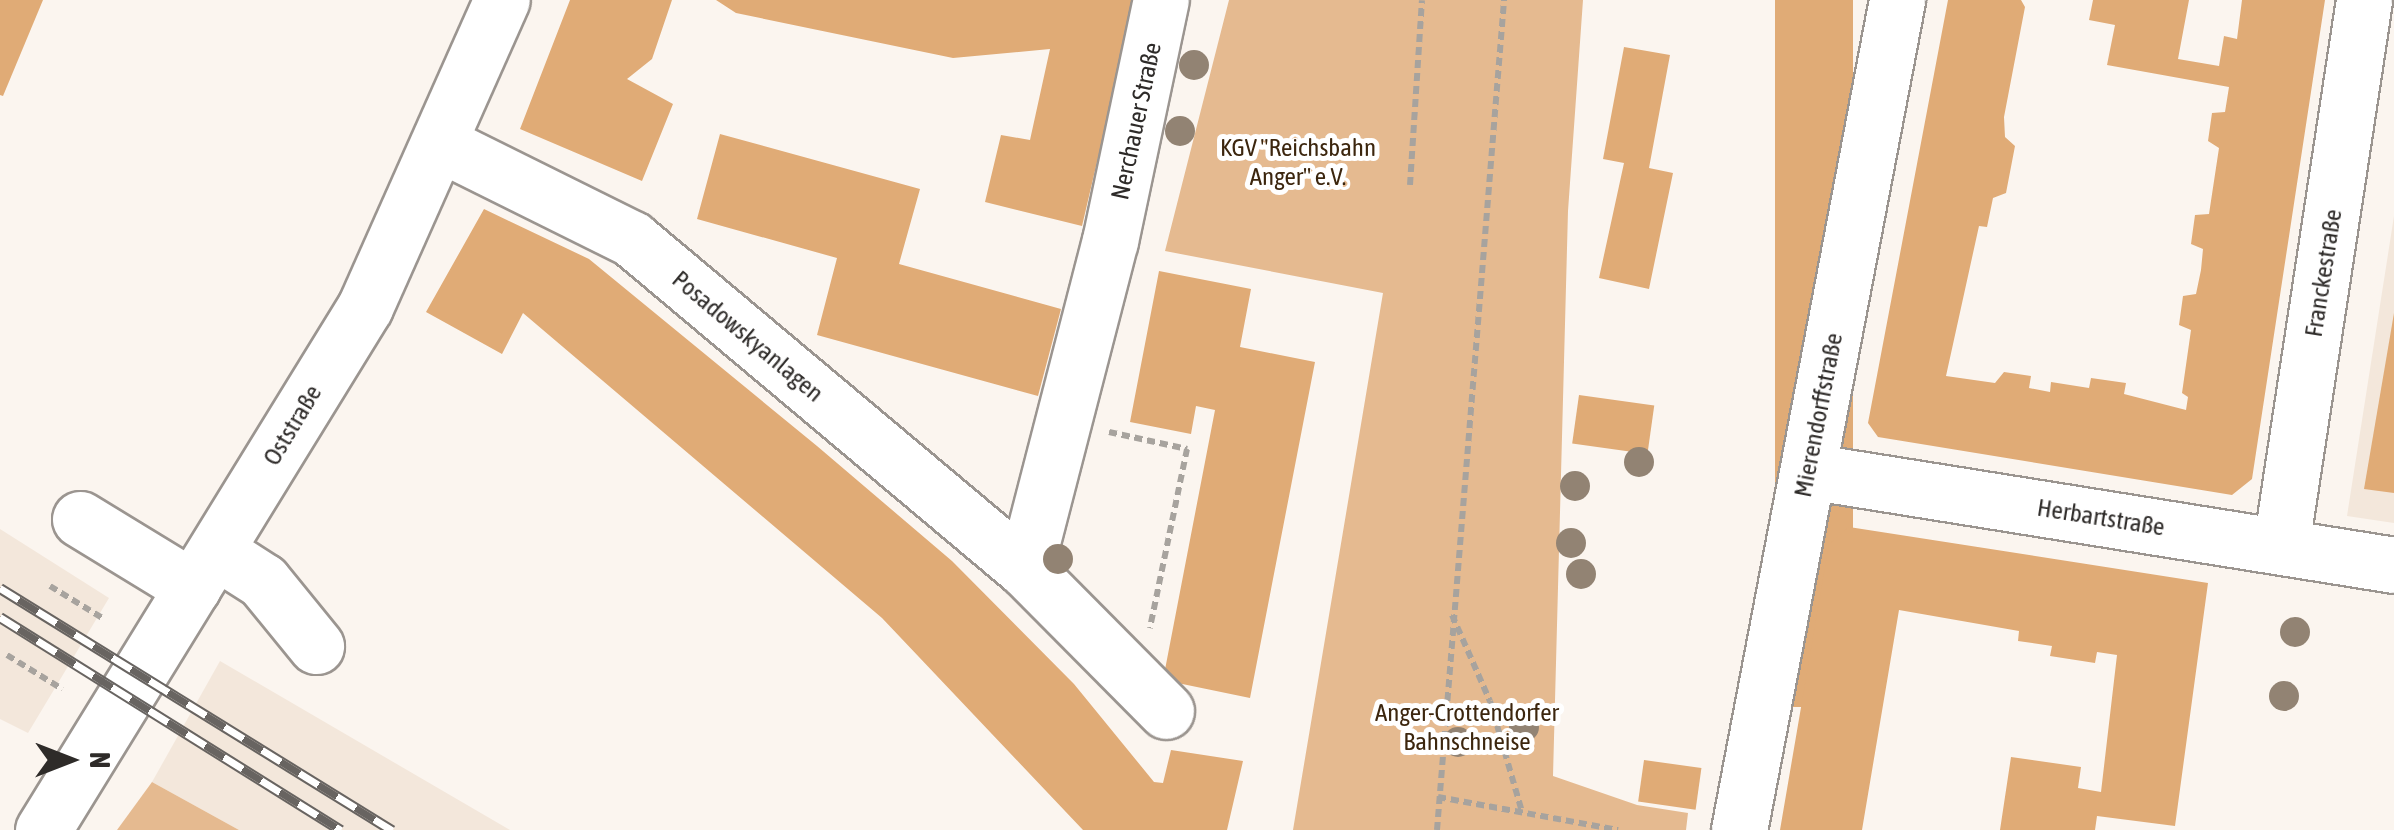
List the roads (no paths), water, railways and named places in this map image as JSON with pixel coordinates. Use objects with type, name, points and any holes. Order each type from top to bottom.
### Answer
[{"type":"street","name":"Oststraße","points":[[43,830],[365,307],[443,144],[502,0]]},
{"type":"street","name":"Nerchauer Straße","points":[[1025,569],[1114,223],[1161,0]]},
{"type":"street","name":"Mierendorffstraße","points":[[1738,830],[1897,0]]},
{"type":"street","name":"Franckestraße","points":[[2281,545],[2364,0]]},
{"type":"street","name":"Posadowskyanlagen","points":[[443,144],[632,239],[1025,569],[1152,697]]},
{"type":"street","name":"Herbartstraße","points":[[1808,471],[2394,565]]},
{"type":"street","points":[[80,519],[204,569],[263,581],[316,646]]},
{"type":"railway","points":[[0,588],[392,830]]},
{"type":"railway","points":[[0,617],[341,830]]},
{"type":"park label","name":"KGV \"Reichsbahn Anger\" e.V.","points":[[1298,162]]},
{"type":"park label","name":"Anger-Crottendorfer Bahnschneise","points":[[1467,728]]}]
